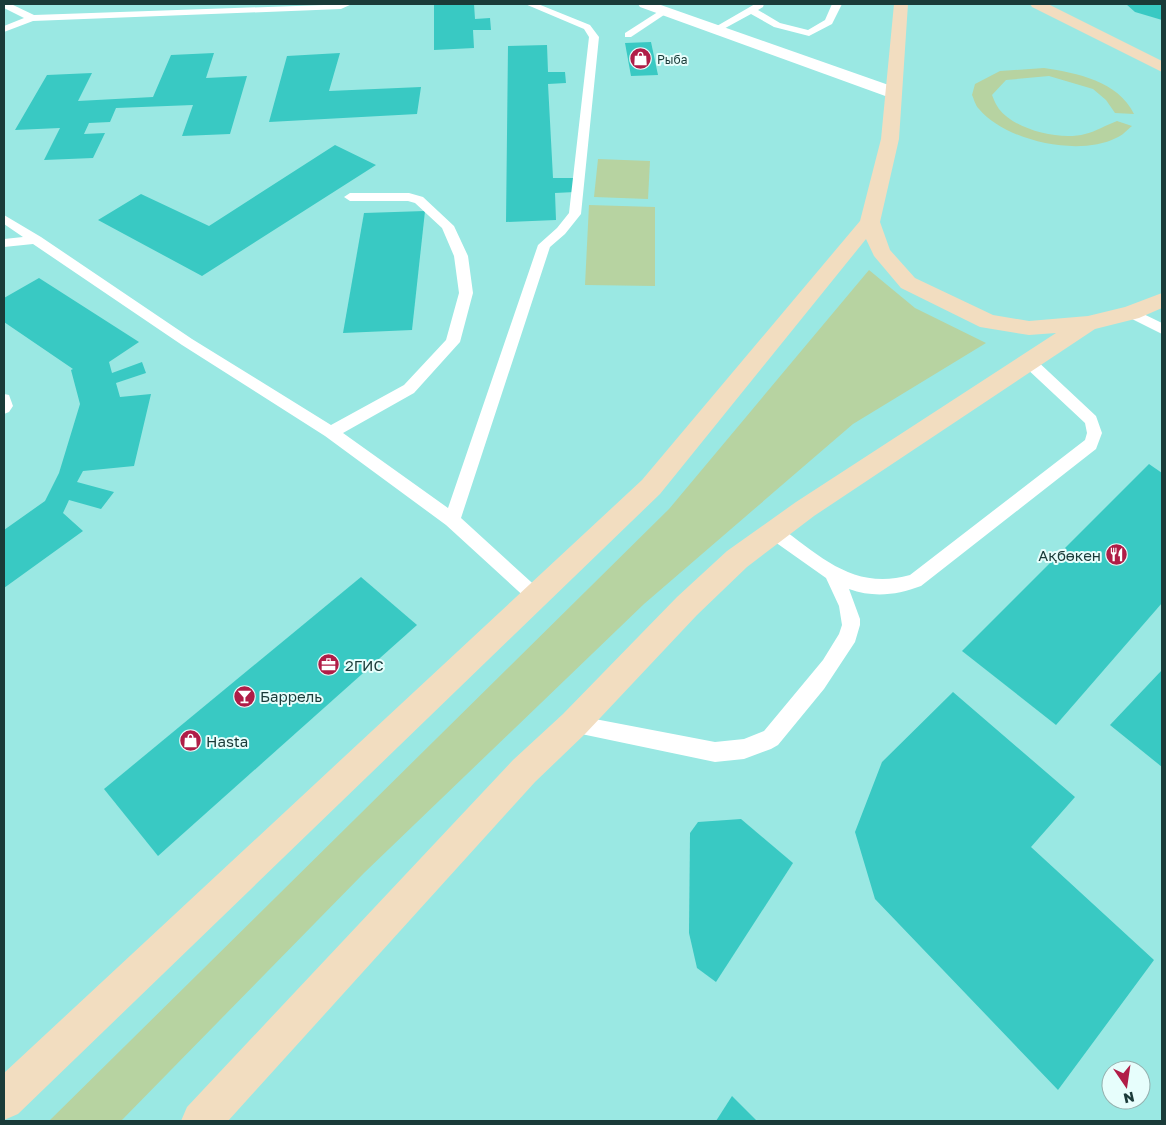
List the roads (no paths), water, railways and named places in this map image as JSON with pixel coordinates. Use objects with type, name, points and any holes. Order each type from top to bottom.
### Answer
[{"type":"main road","points":[[4,1100],[651,486],[870,222],[890,139],[902,4]]},
{"type":"main road","points":[[1037,4],[1162,67]]},
{"type":"main road","points":[[870,222],[881,252],[908,283],[988,322],[1029,328],[1088,323],[1131,313],[1162,300]]},
{"type":"main road","points":[[201,1121],[524,771],[574,724],[687,606],[737,559],[805,509],[1088,323]]},
{"type":"street","points":[[645,4],[894,93]]},
{"type":"lane","points":[[4,4],[32,18]]},
{"type":"lane","points":[[4,29],[32,18],[341,6],[347,4]]},
{"type":"lane","points":[[452,520],[544,245],[561,231],[575,214],[594,37],[587,27],[530,4]]},
{"type":"lane","points":[[715,30],[763,4]]},
{"type":"lane","points":[[751,10],[777,25],[809,34],[828,22],[837,4]]},
{"type":"lane","points":[[628,36],[664,11]]},
{"type":"lane","points":[[331,432],[409,390],[453,342],[466,293],[461,256],[448,226],[420,200],[409,197],[350,197]]},
{"type":"lane","points":[[4,219],[187,342],[331,432],[452,520],[535,596]]},
{"type":"lane","points":[[4,242],[36,240]]},
{"type":"lane","points":[[1131,313],[1162,328]]},
{"type":"lane","points":[[774,532],[833,575],[860,585],[877,589],[900,587],[914,581],[1090,445],[1095,438],[1096,428],[1091,420],[1029,362]]},
{"type":"lane","points":[[4,399],[4,408]]},
{"type":"lane","points":[[574,724],[715,752],[738,752],[758,746],[771,738],[843,648],[851,626],[847,603],[833,575]]},
{"type":"place","name":"Рыба","points":[[641,59]]},
{"type":"place","name":"Ақбөкен","points":[[1117,555]]},
{"type":"place","name":"2ГИС","points":[[329,665]]},
{"type":"place","name":"Баррель","points":[[244,696]]},
{"type":"place","name":"Hasta","points":[[190,741]]}]
